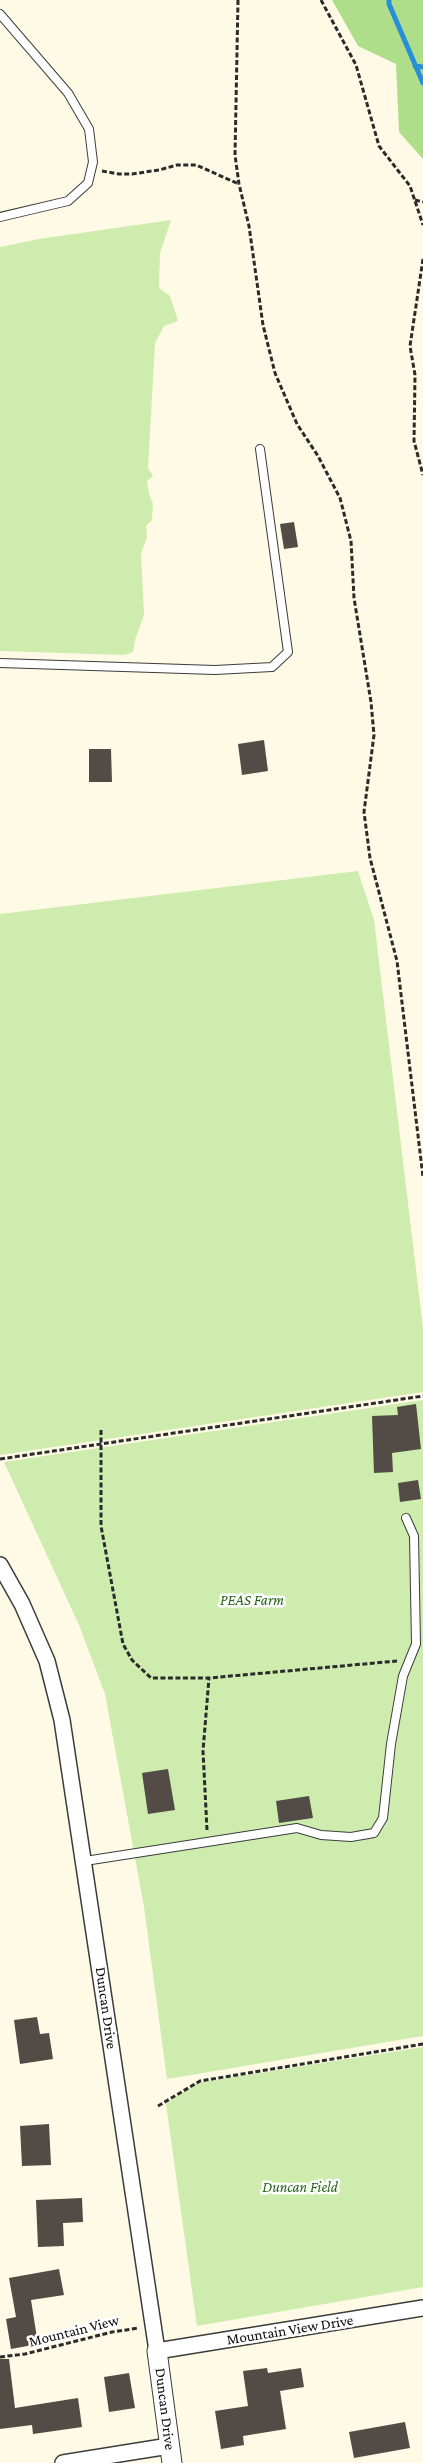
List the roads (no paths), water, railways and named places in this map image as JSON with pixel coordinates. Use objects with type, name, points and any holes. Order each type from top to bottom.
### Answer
[{"type":"street","name":"Duncan Drive","points":[[0,1565],[22,1604],[47,1661],[62,1720],[85,1861],[154,2325],[171,2454]]},
{"type":"street","name":"Mountain View Drive","points":[[157,2351],[423,2308]]},
{"type":"street","points":[[63,2463],[171,2454]]},
{"type":"lane","points":[[0,14],[68,93],[89,129],[93,162],[88,183],[68,201],[0,217]]},
{"type":"lane","points":[[0,663],[216,670],[272,667],[288,652],[260,449]]},
{"type":"lane","points":[[85,1861],[297,1828],[321,1835],[351,1837],[374,1833],[383,1818],[391,1744],[403,1676],[416,1644],[414,1536],[406,1518]]},
{"type":"waterway","points":[[389,0],[389,4],[423,83]]},
{"type":"waterway","points":[[415,66],[423,67]]},
{"type":"park label","name":"PEAS Farm","points":[[252,1600]]},
{"type":"park label","name":"Duncan Field","points":[[300,2187]]}]
